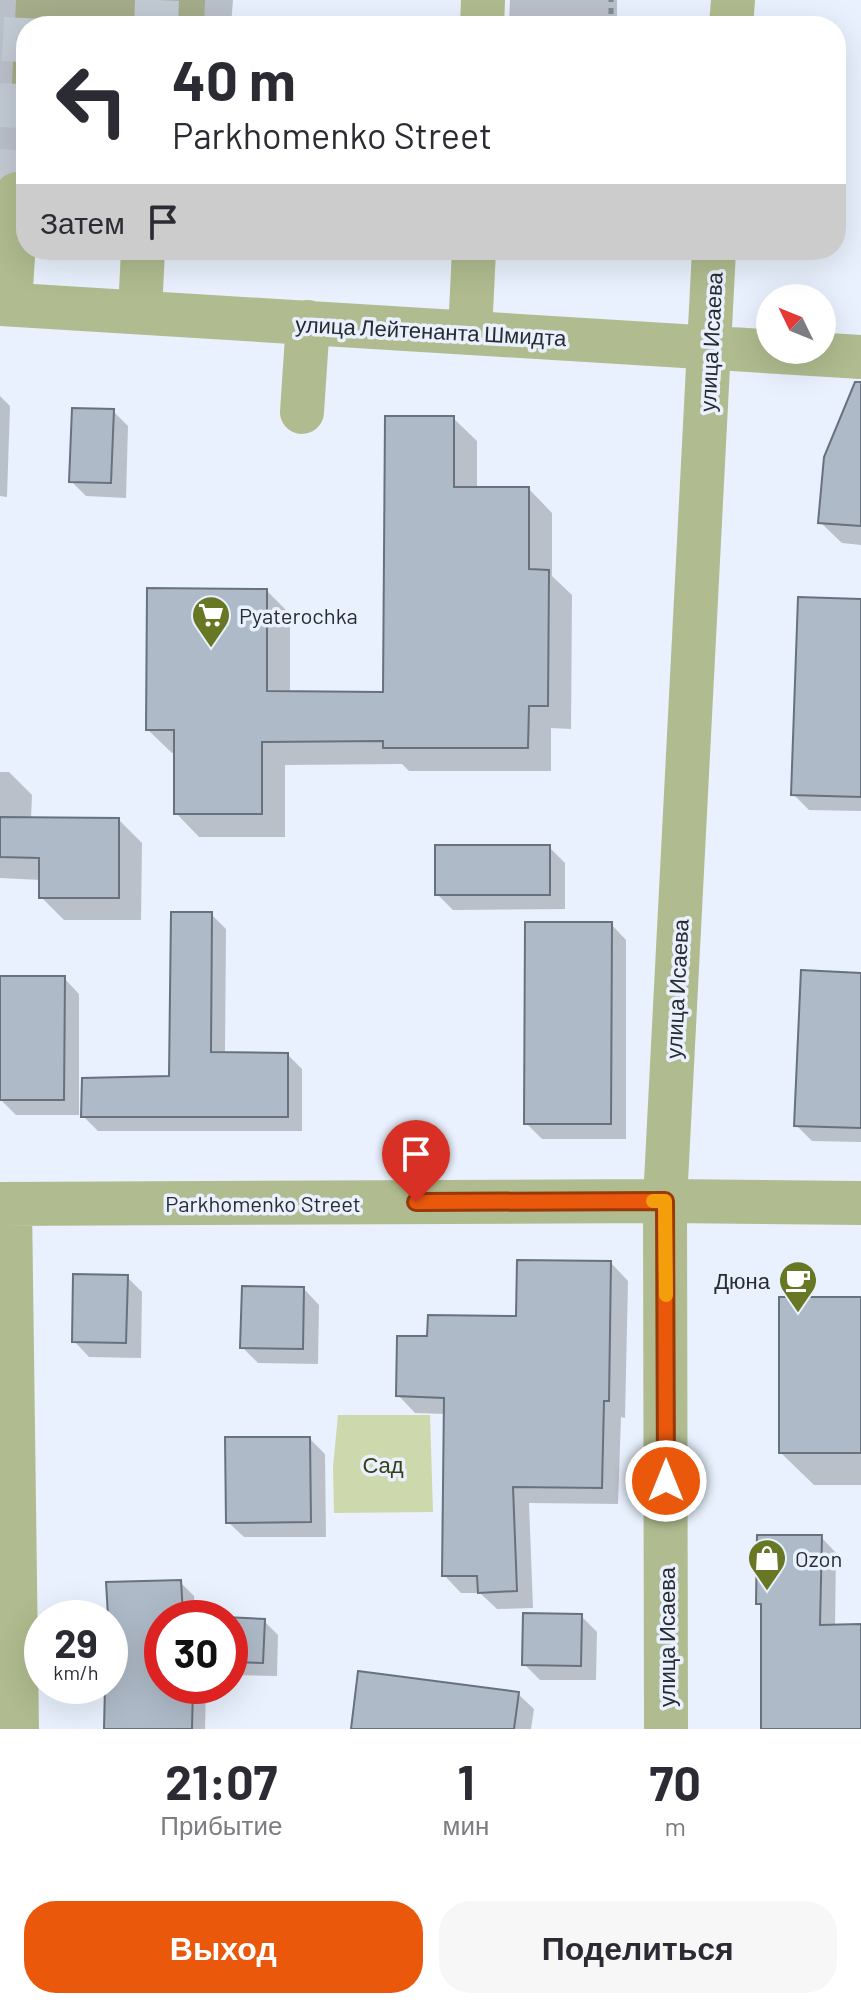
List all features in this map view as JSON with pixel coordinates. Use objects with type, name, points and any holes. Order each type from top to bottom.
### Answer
[{"type":"street","points":[[5,304],[16,203]]},
{"type":"street","points":[[140,312],[143,260]]},
{"type":"street","points":[[470,332],[474,260]]},
{"type":"street","name":"улица Исаева","points":[[666,1729],[665,1201],[713,260]]},
{"type":"street","name":"улица Лейтенанта Шмидта","points":[[5,304],[861,357]]},
{"type":"street","points":[[302,412],[308,322]]},
{"type":"street","name":"Parkhomenko Street","points":[[5,1204],[861,1203]]},
{"type":"street","points":[[5,1204],[17,1729]]},
{"type":"green space","points":[[16,0],[205,0],[204,16],[16,16],[16,125],[10,125]]},
{"type":"green space","name":"Сад","points":[[338,1415],[430,1415],[433,1512],[334,1513],[333,1467]]},
{"type":"building","points":[[855,382],[861,382],[861,526],[818,523],[824,457]]},
{"type":"building","points":[[72,408],[114,409],[111,483],[69,482]]},
{"type":"building","points":[[385,416],[454,416],[454,487],[529,487],[529,569],[549,570],[548,706],[529,706],[528,748],[383,748],[383,741],[262,742],[262,814],[174,814],[174,730],[146,730],[147,588],[267,589],[267,691],[383,692]]},
{"type":"building","points":[[798,597],[861,599],[861,797],[791,795]]},
{"type":"building","points":[[0,817],[119,818],[119,898],[39,898],[39,858],[0,857]]},
{"type":"building","points":[[435,845],[550,845],[550,895],[435,895]]},
{"type":"building","points":[[171,912],[212,912],[211,1052],[288,1053],[288,1117],[81,1117],[82,1078],[169,1076]]},
{"type":"building","points":[[525,922],[612,922],[611,1124],[524,1124]]},
{"type":"building","points":[[801,970],[861,973],[861,1128],[794,1126]]},
{"type":"building","points":[[0,976],[65,976],[64,1100],[0,1100]]},
{"type":"building","points":[[517,1260],[611,1261],[609,1401],[604,1401],[602,1488],[513,1487],[517,1591],[478,1593],[477,1576],[442,1576],[444,1398],[396,1396],[397,1336],[427,1336],[428,1315],[516,1316]]},
{"type":"building","points":[[73,1274],[128,1275],[126,1343],[72,1342]]},
{"type":"building","points":[[242,1286],[304,1287],[303,1349],[240,1348]]},
{"type":"building","points":[[779,1297],[861,1297],[861,1453],[779,1453]]},
{"type":"building","points":[[225,1437],[310,1437],[311,1522],[226,1523]]},
{"type":"building","points":[[757,1535],[822,1535],[820,1625],[861,1624],[861,1729],[761,1729],[761,1604],[756,1604]]},
{"type":"building","points":[[181,1580],[182,1600],[144,1600],[144,1704],[193,1704],[192,1729],[104,1729],[105,1704],[128,1704],[128,1600],[107,1600],[106,1582]]},
{"type":"building","points":[[523,1613],[582,1614],[581,1666],[522,1665]]},
{"type":"building","points":[[248,1618],[265,1619],[263,1663],[248,1663]]},
{"type":"building","points":[[358,1671],[519,1692],[514,1729],[351,1729]]},
{"type":"tunnel","points":[[26,16],[27,0]]},
{"type":"tunnel","points":[[156,16],[157,0]]},
{"type":"slow traffic","points":[[653,1201],[665,1201],[666,1295]]},
{"type":"place","name":"Pyaterochka","points":[[211,649]]},
{"type":"place","name":"Дюна","points":[[798,1314]]},
{"type":"place","name":"Ozon","points":[[767,1592]]},
{"type":"route","points":[[416,1202],[665,1201],[666,1481]]}]
